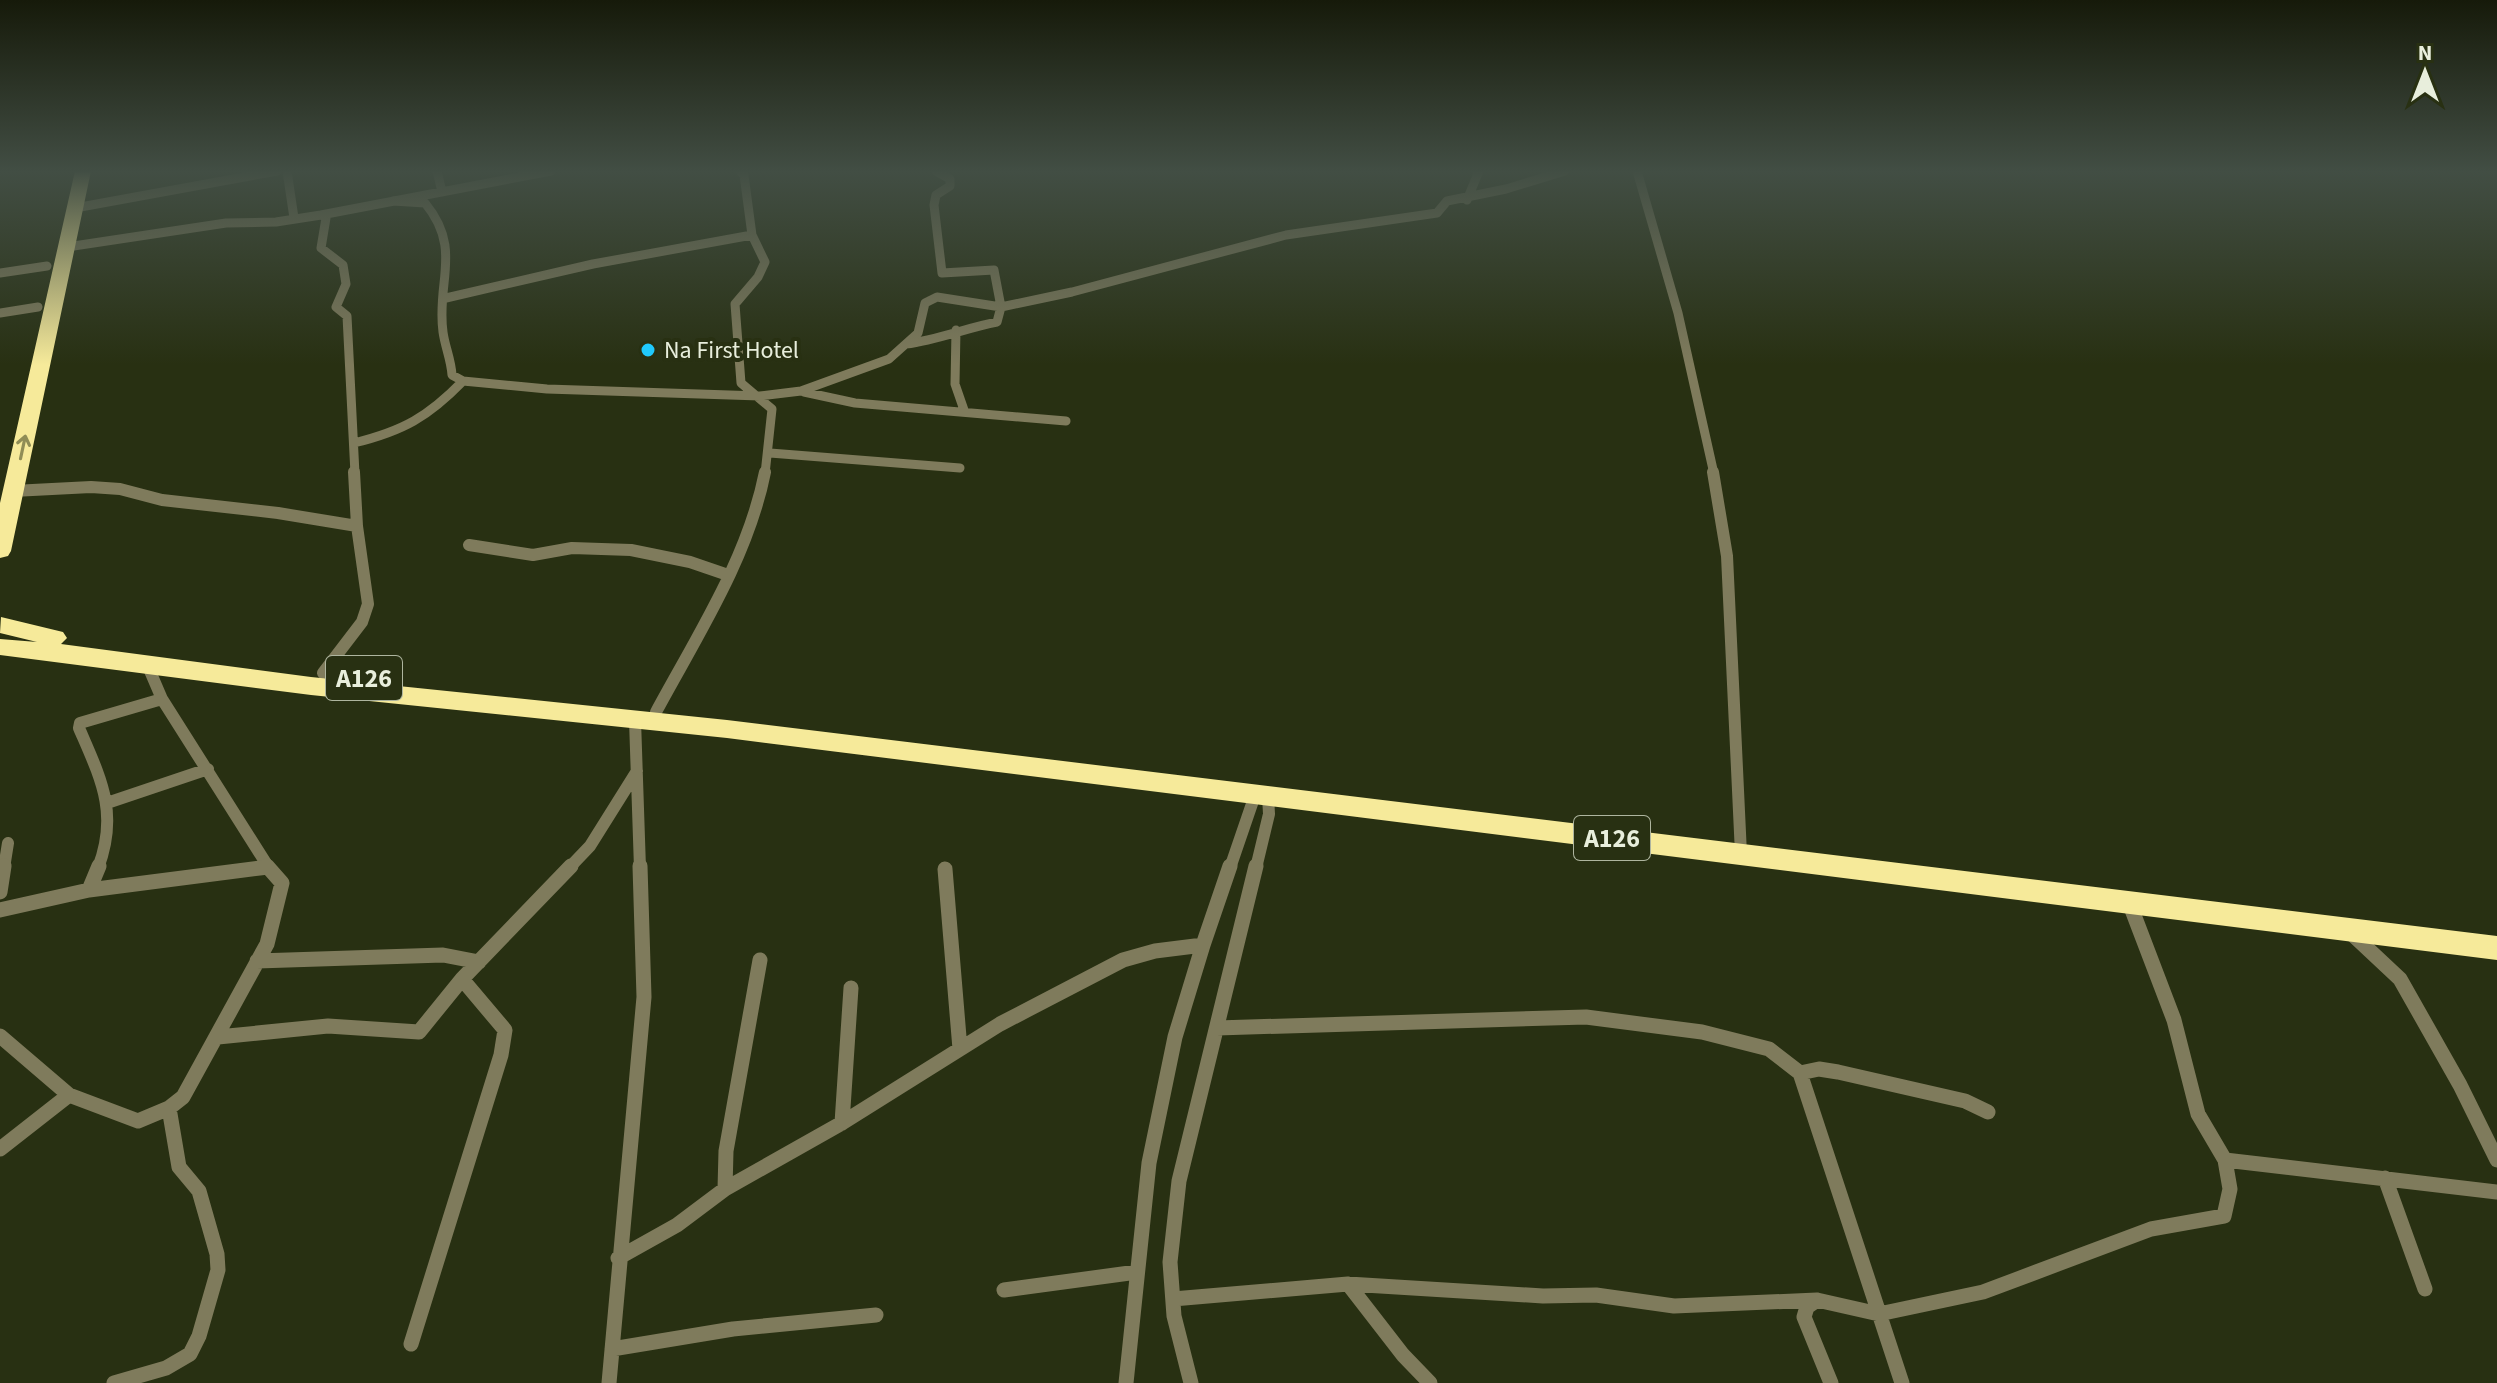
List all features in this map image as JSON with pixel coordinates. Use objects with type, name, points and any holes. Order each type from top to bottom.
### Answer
[{"type":"highway","points":[[0,551],[7,484],[54,236]]},
{"type":"highway","points":[[7,484],[69,236]]},
{"type":"highway","name":"A126","points":[[0,630],[727,729],[2497,948]]},
{"type":"highway","name":"A126","points":[[0,630],[147,664],[372,693],[645,716]]},
{"type":"street","points":[[67,247],[143,236]]},
{"type":"street","points":[[320,236],[318,242],[322,253],[341,262],[345,275],[346,284],[336,307],[347,316],[357,526],[368,604],[362,622],[323,673]]},
{"type":"street","points":[[442,236],[447,257],[443,332],[451,354],[452,375],[463,381],[547,389],[760,396],[801,391],[889,359],[918,333],[925,303],[937,297],[1001,307],[1072,292],[1284,236]]},
{"type":"street","points":[[446,298],[593,264],[749,236]]},
{"type":"street","points":[[609,1383],[644,997],[637,771],[645,716],[728,575],[746,533],[770,453],[772,409],[741,383],[735,310],[737,298],[758,277],[765,262],[752,236]]},
{"type":"street","points":[[906,344],[930,341],[956,330],[997,322],[1001,307],[994,270],[942,273],[938,236]]},
{"type":"street","points":[[1655,236],[1675,304],[1722,519],[1727,556],[1741,854]]},
{"type":"street","points":[[0,273],[47,266]]},
{"type":"street","points":[[0,313],[38,307]]},
{"type":"street","points":[[956,330],[955,384],[964,410]]},
{"type":"street","points":[[354,443],[400,432],[420,422],[463,381]]},
{"type":"street","points":[[801,391],[855,403],[1066,421]]},
{"type":"street","points":[[770,453],[960,468]]},
{"type":"street","points":[[7,484],[120,489],[162,500],[278,513],[357,526]]},
{"type":"street","points":[[469,545],[531,555],[546,555],[569,548],[621,549],[677,557],[728,575]]},
{"type":"street","points":[[0,1036],[69,1095],[138,1121],[169,1108],[183,1097],[267,944],[281,898],[282,883],[268,867],[162,699],[147,664]]},
{"type":"street","points":[[89,890],[110,830],[110,802],[79,728],[80,723],[162,699]]},
{"type":"street","points":[[110,802],[208,769]]},
{"type":"street","points":[[218,1037],[326,1025],[360,1026],[400,1033],[419,1032],[462,979],[590,846],[637,771]]},
{"type":"street","points":[[1126,1383],[1149,1163],[1175,1037],[1203,945],[1262,796]]},
{"type":"street","points":[[1191,1383],[1173,1299],[1170,1262],[1179,1181],[1269,814],[1262,796]]},
{"type":"street","points":[[0,892],[8,843]]},
{"type":"street","points":[[0,910],[89,890],[268,867]]},
{"type":"street","points":[[945,869],[960,1049]]},
{"type":"street","points":[[1173,1299],[1348,1284],[1543,1296],[1596,1295],[1674,1306],[1817,1300],[1879,1314],[1983,1292],[2151,1229],[2224,1216],[2230,1189],[2225,1160],[2198,1114],[2174,1020],[2129,902]]},
{"type":"street","points":[[2347,929],[2400,979],[2460,1085],[2497,1160]]},
{"type":"street","points":[[618,1258],[677,1225],[725,1189],[842,1123],[1000,1024],[1123,960],[1155,951],[1203,945]]},
{"type":"street","points":[[257,961],[443,955],[479,962]]},
{"type":"street","points":[[725,1189],[726,1151],[760,960]]},
{"type":"street","points":[[411,1344],[501,1055],[505,1030],[462,979]]},
{"type":"street","points":[[842,1123],[851,988]]},
{"type":"street","points":[[1217,1028],[1586,1017],[1702,1032],[1769,1049],[1800,1073],[1902,1383]]},
{"type":"street","points":[[1800,1073],[1819,1069],[1851,1075],[1965,1101],[1988,1112]]},
{"type":"street","points":[[0,1149],[69,1095]]},
{"type":"street","points":[[114,1383],[166,1368],[190,1354],[199,1336],[218,1270],[217,1254],[199,1191],[179,1167],[169,1108]]},
{"type":"street","points":[[2225,1160],[2497,1192]]},
{"type":"street","points":[[2385,1178],[2425,1289]]},
{"type":"street","points":[[1004,1290],[1137,1272]]},
{"type":"street","points":[[1348,1284],[1403,1355],[1430,1383]]},
{"type":"street","points":[[1817,1300],[1807,1307],[1804,1317],[1831,1383]]},
{"type":"street","points":[[612,1349],[733,1329],[876,1315]]},
{"type":"place","name":"Na First Hotel","points":[[648,350]]}]
